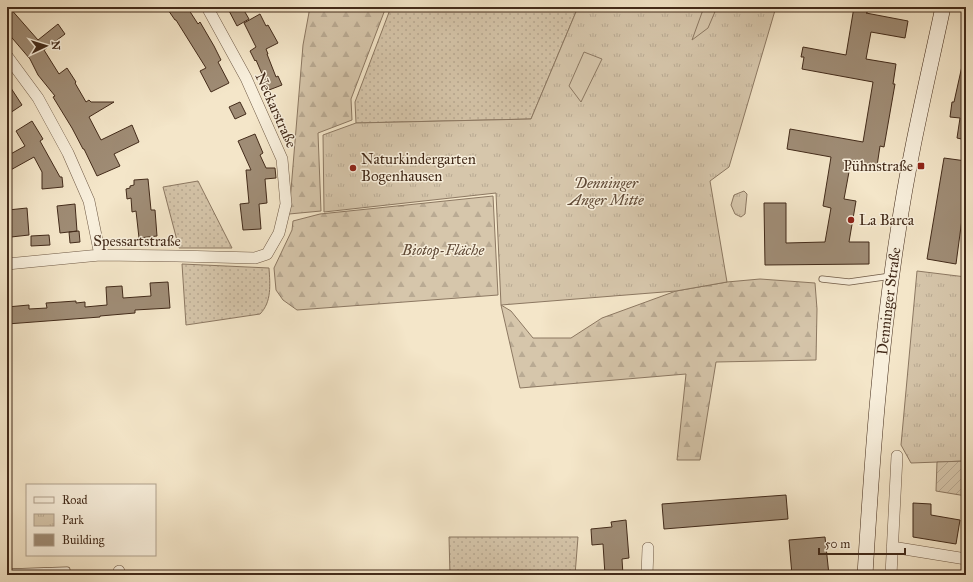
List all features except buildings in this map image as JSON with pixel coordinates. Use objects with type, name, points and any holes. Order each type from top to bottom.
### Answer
[{"type":"street","name":"Neckarstraße","points":[[207,7],[246,78],[282,159],[286,204],[279,233],[267,254]]},
{"type":"street","name":"Denninger Straße","points":[[865,575],[880,374],[898,232],[912,149],[943,7]]},
{"type":"street","points":[[7,56],[38,98],[68,153],[89,201],[100,255]]},
{"type":"street","name":"Spessartstraße","points":[[7,264],[100,255],[255,258],[267,254]]},
{"type":"street","points":[[891,575],[897,456]]},
{"type":"street","points":[[647,575],[648,548]]},
{"type":"street","points":[[892,548],[966,559]]},
{"type":"lane","points":[[822,279],[849,282],[892,276]]},
{"type":"lane","points":[[7,572],[67,570],[67,575]]},
{"type":"green space","points":[[310,7],[386,7],[351,99],[352,120],[318,133],[321,211],[289,214],[303,45]]},
{"type":"green space","points":[[391,7],[578,7],[531,119],[356,123],[355,102]]},
{"type":"green space","name":"Denninger Anger Mitte","points":[[578,7],[776,7],[729,167],[710,181],[727,282],[676,291],[501,305],[496,193],[324,212],[323,135],[356,123],[531,119]]},
{"type":"green space","points":[[704,7],[717,7],[708,28],[692,40]]},
{"type":"green space","points":[[584,52],[602,59],[581,102],[569,86]]},
{"type":"green space","points":[[198,181],[232,248],[179,248],[163,187]]},
{"type":"green space","points":[[744,191],[747,194],[745,214],[741,217],[735,214],[731,205],[734,195]]},
{"type":"green space","name":"Biotop-Fläche","points":[[493,196],[498,295],[297,310],[283,300],[276,290],[274,268],[292,230],[293,221],[320,214]]},
{"type":"green space","points":[[182,264],[269,268],[270,280],[267,304],[260,314],[186,325]]},
{"type":"green space","points":[[917,271],[966,277],[966,461],[911,463],[901,445]]},
{"type":"green space","points":[[760,279],[815,283],[817,309],[816,360],[716,362],[700,460],[677,460],[686,374],[520,388],[501,305],[511,311],[533,338],[571,338],[602,318],[676,291],[727,282]]},
{"type":"green space","points":[[966,461],[966,496],[936,491],[937,462]]},
{"type":"green space","points":[[449,537],[578,537],[575,575],[450,575]]},
{"type":"green space","points":[[228,572],[332,575],[229,575]]},
{"type":"place","name":"Pühnstraße","points":[[921,166]]},
{"type":"place","name":"Naturkindergarten Bogenhausen","points":[[353,168]]},
{"type":"place","name":"La Barca","points":[[851,220]]}]
